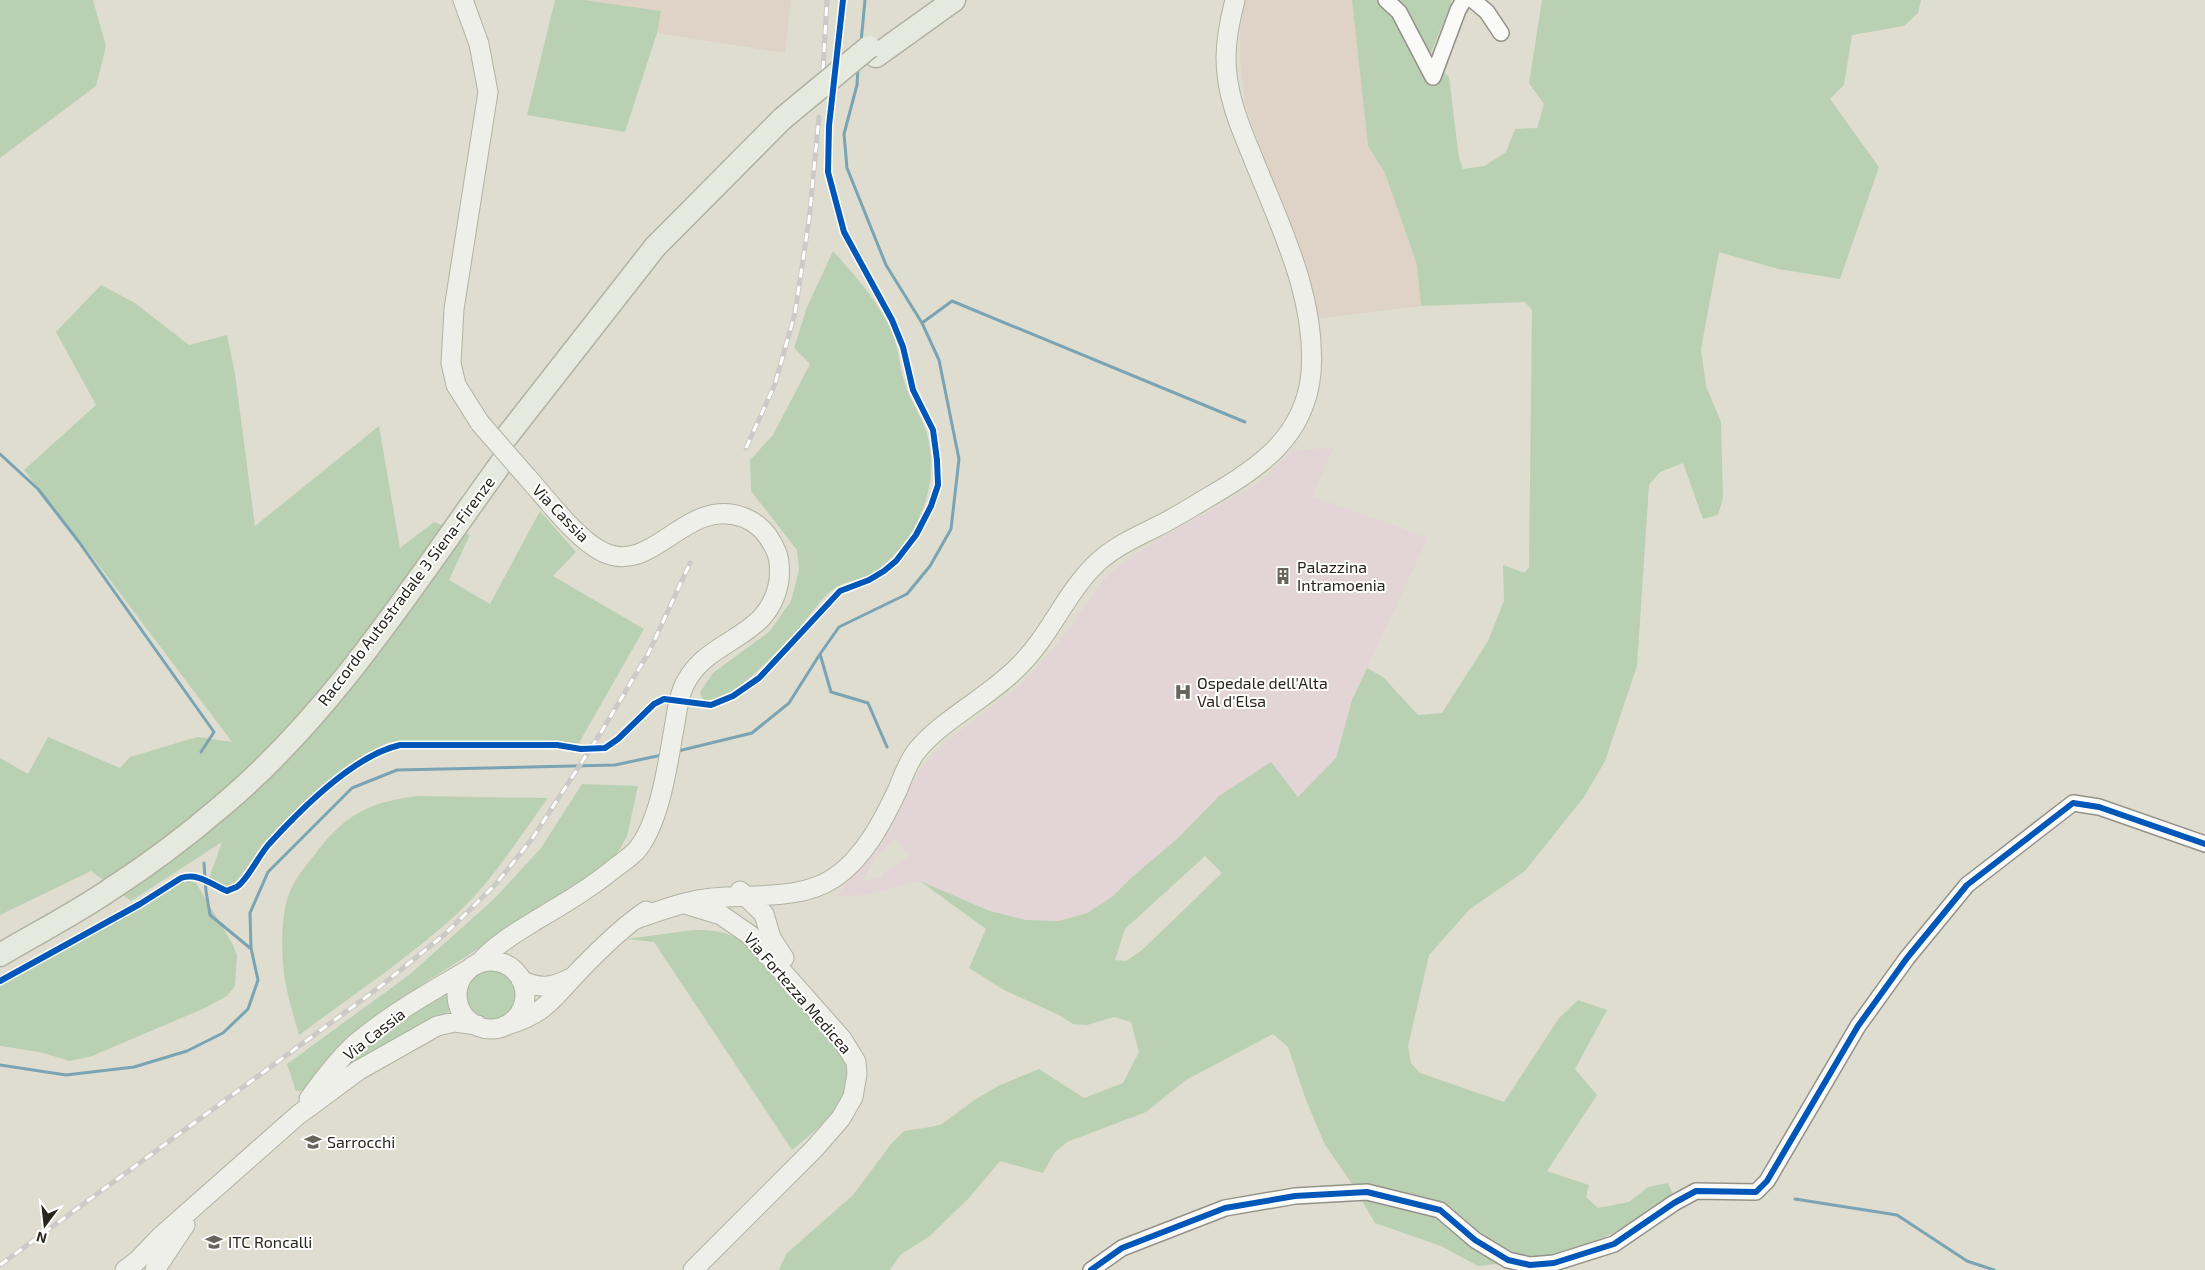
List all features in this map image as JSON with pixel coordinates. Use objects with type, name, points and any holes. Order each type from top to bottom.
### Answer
[{"type":"highway","name":"Raccordo Autostradale 3 Siena-Firenze","points":[[0,941],[104,882],[156,845],[215,798],[266,749],[318,691],[503,451],[656,247],[785,124],[931,0]]},
{"type":"highway","name":"Raccordo Autostradale 3 Siena-Firenze","points":[[872,52],[954,0]]},
{"type":"highway","name":"Raccordo Autostradale 3 Siena-Firenze","points":[[0,954],[110,890],[161,854],[224,805],[276,755],[341,682],[503,451]]},
{"type":"main road","name":"Via Cassia","points":[[463,0],[479,44],[488,92],[454,309],[451,363],[456,386],[480,423],[527,478],[584,539],[604,552],[620,557],[636,556],[653,548],[687,524],[701,518],[728,514],[745,518],[759,526],[772,541],[779,557],[780,573],[778,589],[771,607],[757,624],[704,659],[687,680],[678,707],[655,815],[646,838],[634,853],[601,879],[529,924],[488,953],[458,985],[457,1001],[464,1015],[476,1025]]},
{"type":"main road","points":[[687,898],[706,899],[778,893],[806,889],[833,878],[859,856],[898,788],[907,766],[924,743],[1025,661],[1085,576],[1096,564],[1116,548],[1159,526],[1239,480],[1272,454],[1285,438],[1301,411],[1308,390],[1311,374],[1309,320],[1303,293],[1288,247],[1233,108],[1226,59],[1230,21],[1235,0]]},
{"type":"main road","points":[[898,788],[932,749],[1006,692],[1035,664],[1098,576],[1120,555],[1159,526]]},
{"type":"main road","points":[[504,1026],[521,1021],[539,1011],[559,995],[576,974],[621,930],[636,919],[714,887],[791,882],[814,878],[845,859],[871,836]]},
{"type":"main road","points":[[766,919],[778,893]]},
{"type":"main road","points":[[746,896],[766,919],[771,938],[777,950],[848,1038],[854,1048],[856,1062]]},
{"type":"main road","name":"Via Fortezza Medicea","points":[[687,898],[747,932],[837,1033],[856,1062],[857,1078],[855,1092],[841,1118],[815,1148],[693,1270]]},
{"type":"main road","name":"Via Cassia","points":[[218,1187],[298,1115],[366,1066],[437,1026],[454,1022],[494,1028],[504,1026],[513,1020],[522,1007],[524,990],[516,973],[517,943],[529,924]]},
{"type":"main road","points":[[473,967],[491,961],[501,962],[536,986],[550,987],[576,974]]},
{"type":"main road","name":"Via Cassia","points":[[298,1115],[331,1070],[355,1045],[429,993],[473,967]]},
{"type":"main road","points":[[125,1270],[218,1187]]},
{"type":"main road","points":[[154,1270],[184,1226],[218,1187]]},
{"type":"main road","points":[[146,1251],[153,1253],[156,1257],[154,1270]]},
{"type":"street","points":[[1386,0],[1398,12],[1433,77],[1458,10],[1464,0]]},
{"type":"street","points":[[1473,0],[1487,12],[1501,33]]},
{"type":"street","points":[[1091,1270],[1122,1248],[1225,1208],[1295,1196],[1367,1192],[1440,1210],[1475,1240],[1508,1260],[1530,1265],[1554,1263],[1614,1244],[1674,1203],[1696,1191],[1756,1192],[1767,1181],[1858,1026],[1907,958],[1967,885],[2050,820],[2073,803],[2082,804],[2099,807],[2205,844]]},
{"type":"shaded area","points":[[584,0],[791,0],[785,53],[657,33],[660,11]]},
{"type":"shaded area","points":[[1245,0],[1352,0],[1368,146],[1385,173],[1417,265],[1421,306],[1315,319],[1301,262],[1245,104],[1240,62],[1240,24]]},
{"type":"shaded area","name":"Ospedale dell'Alta Val d'Elsa","points":[[1334,448],[1312,496],[1428,538],[1352,700],[1336,758],[1298,797],[1270,763],[1219,796],[1177,839],[1132,877],[1112,897],[1087,913],[1059,921],[1026,920],[1010,917],[958,898],[920,881],[868,895],[838,896],[854,870],[873,849],[919,771],[946,742],[1021,684],[1064,636],[1102,582],[1119,565],[1167,534],[1247,490],[1265,477],[1291,450]],"holes":[[[895,839],[909,856],[881,875],[882,878],[863,880],[876,857]]]},
{"type":"green space","points":[[0,0],[93,0],[106,46],[96,86],[0,158]]},
{"type":"green space","points":[[555,0],[584,0],[661,11],[657,33],[625,132],[527,115]]},
{"type":"green space","points":[[1352,0],[1452,0],[1429,58],[1449,77],[1459,158],[1463,169],[1484,166],[1506,152],[1515,129],[1537,128],[1544,104],[1529,83],[1542,0],[1921,0],[1918,13],[1904,26],[1852,35],[1844,85],[1830,99],[1879,167],[1840,279],[1778,269],[1719,252],[1701,349],[1706,386],[1721,422],[1723,498],[1718,515],[1703,519],[1683,463],[1660,472],[1649,485],[1637,666],[1605,761],[1584,797],[1525,871],[1470,909],[1429,955],[1408,1046],[1411,1063],[1420,1073],[1504,1102],[1559,1018],[1578,1000],[1607,1010],[1575,1069],[1597,1095],[1547,1171],[1589,1185],[1586,1197],[1598,1208],[1629,1202],[1648,1187],[1668,1183],[1674,1197],[1617,1231],[1563,1257],[1478,1266],[1441,1246],[1375,1223],[1352,1184],[1324,1143],[1306,1100],[1288,1047],[1273,1034],[1186,1080],[1146,1112],[1067,1142],[1055,1152],[1043,1173],[1000,1161],[969,1198],[930,1236],[900,1255],[890,1270],[779,1270],[786,1254],[853,1195],[891,1144],[904,1131],[942,1124],[976,1099],[998,1086],[1039,1069],[1084,1098],[1123,1083],[1139,1052],[1131,1022],[1114,1017],[1087,1025],[1073,1024],[1059,1015],[1004,990],[969,968],[986,929],[920,881],[990,911],[1026,920],[1059,921],[1087,913],[1112,897],[1132,877],[1177,839],[1219,796],[1271,762],[1298,797],[1336,758],[1352,700],[1367,668],[1383,677],[1418,715],[1442,713],[1488,641],[1504,601],[1503,565],[1525,573],[1529,567],[1532,310],[1525,302],[1421,306],[1417,265],[1385,173],[1368,146]],"holes":[[[1205,856],[1222,873],[1141,951],[1126,961],[1115,960],[1125,929]]]},
{"type":"green space","points":[[833,251],[870,294],[891,331],[906,387],[923,423],[928,439],[931,455],[929,489],[918,522],[899,550],[881,568],[874,573],[835,588],[819,603],[795,633],[752,676],[727,694],[714,699],[703,700],[700,692],[713,673],[770,631],[791,601],[799,570],[797,550],[751,491],[750,460],[773,435],[810,364],[794,348],[807,307]]},
{"type":"green space","points":[[101,285],[135,303],[189,345],[227,335],[235,374],[255,526],[379,426],[400,548],[434,522],[470,535],[449,580],[490,604],[540,511],[576,552],[553,576],[644,629],[579,743],[389,742],[350,764],[317,791],[275,831],[232,887],[223,886],[209,878],[222,842],[131,901],[91,871],[0,915],[0,758],[28,774],[48,737],[120,768],[130,757],[198,737],[232,742],[104,572],[24,470],[96,405],[56,332]]},
{"type":"green space","points":[[582,784],[638,786],[627,836],[611,860],[570,891],[421,985],[356,1032],[309,1091],[296,1091],[287,1064],[409,975],[494,899],[541,848]]},
{"type":"green space","points":[[419,796],[548,798],[484,886],[459,912],[401,960],[299,1035],[286,987],[282,947],[283,922],[287,899],[294,884],[330,836],[352,817],[375,805]]},
{"type":"green space","points":[[184,879],[196,883],[232,943],[237,955],[235,986],[227,996],[205,1008],[92,1056],[70,1061],[40,1052],[0,1046],[0,986]]},
{"type":"green space","points":[[693,930],[714,931],[734,937],[762,958],[814,1013],[841,1049],[848,1062],[848,1084],[840,1103],[825,1121],[792,1150],[654,942],[626,939]]},
{"type":"green space","points":[[486,968],[496,968],[505,972],[513,980],[517,994],[513,1008],[505,1016],[496,1020],[486,1020],[477,1016],[469,1008],[465,999],[465,989],[469,980],[477,972]]},
{"type":"green space","points":[[450,989],[452,1010],[332,1078],[371,1039]]},
{"type":"waterway","points":[[861,42],[865,0]]},
{"type":"waterway","points":[[678,751],[752,733],[789,703],[839,627],[907,594],[930,566],[951,529],[959,459],[939,360],[922,323],[886,265],[847,168],[844,134],[857,85],[858,68]]},
{"type":"waterway","points":[[922,323],[952,301],[1245,422]]},
{"type":"waterway","points":[[0,454],[38,489],[79,542],[214,732],[201,752]]},
{"type":"waterway","points":[[820,654],[831,692],[868,703],[887,747]]},
{"type":"waterway","points":[[0,1065],[66,1075],[134,1067],[187,1051],[223,1033],[248,1009],[258,980],[251,948],[250,913],[268,872],[352,788],[397,770],[615,765],[662,755]]},
{"type":"waterway","points":[[204,863],[210,915],[250,948]]},
{"type":"waterway","points":[[1795,1199],[1897,1215],[1967,1261],[1994,1270]]},
{"type":"railway","points":[[823,70],[827,0]]},
{"type":"railway","points":[[746,448],[775,384],[795,313],[809,220],[819,117]]},
{"type":"railway","points":[[0,1265],[377,989],[445,934],[495,885],[532,839],[600,734],[649,652],[690,563]]},
{"type":"cycle path","points":[[0,981],[140,904],[181,878],[199,878],[227,891],[237,887],[246,878],[270,843],[313,800],[347,771],[383,751],[400,745],[557,745],[581,749],[605,748],[618,739],[654,704],[664,699],[711,705],[733,696],[759,678],[840,591],[869,580],[896,561],[916,535],[931,506],[938,485],[937,460],[933,430],[913,390],[903,347],[892,320],[844,232],[828,172],[829,126],[843,0]]},
{"type":"cycle path","points":[[1091,1270],[1122,1248],[1225,1208],[1295,1196],[1367,1192],[1440,1210],[1475,1240],[1508,1260],[1530,1265],[1554,1263],[1614,1244],[1674,1203],[1696,1191],[1756,1192],[1767,1181],[1858,1026],[1907,958],[1967,885],[2073,803],[2099,807],[2205,844]]},
{"type":"place","name":"Palazzina Intramoenia","points":[[1283,576]]},
{"type":"place","name":"Ospedale dell'Alta Val d'Elsa","points":[[1183,692]]},
{"type":"place","name":"Sarrocchi","points":[[313,1142]]},
{"type":"place","name":"ITC Roncalli","points":[[214,1242]]}]
